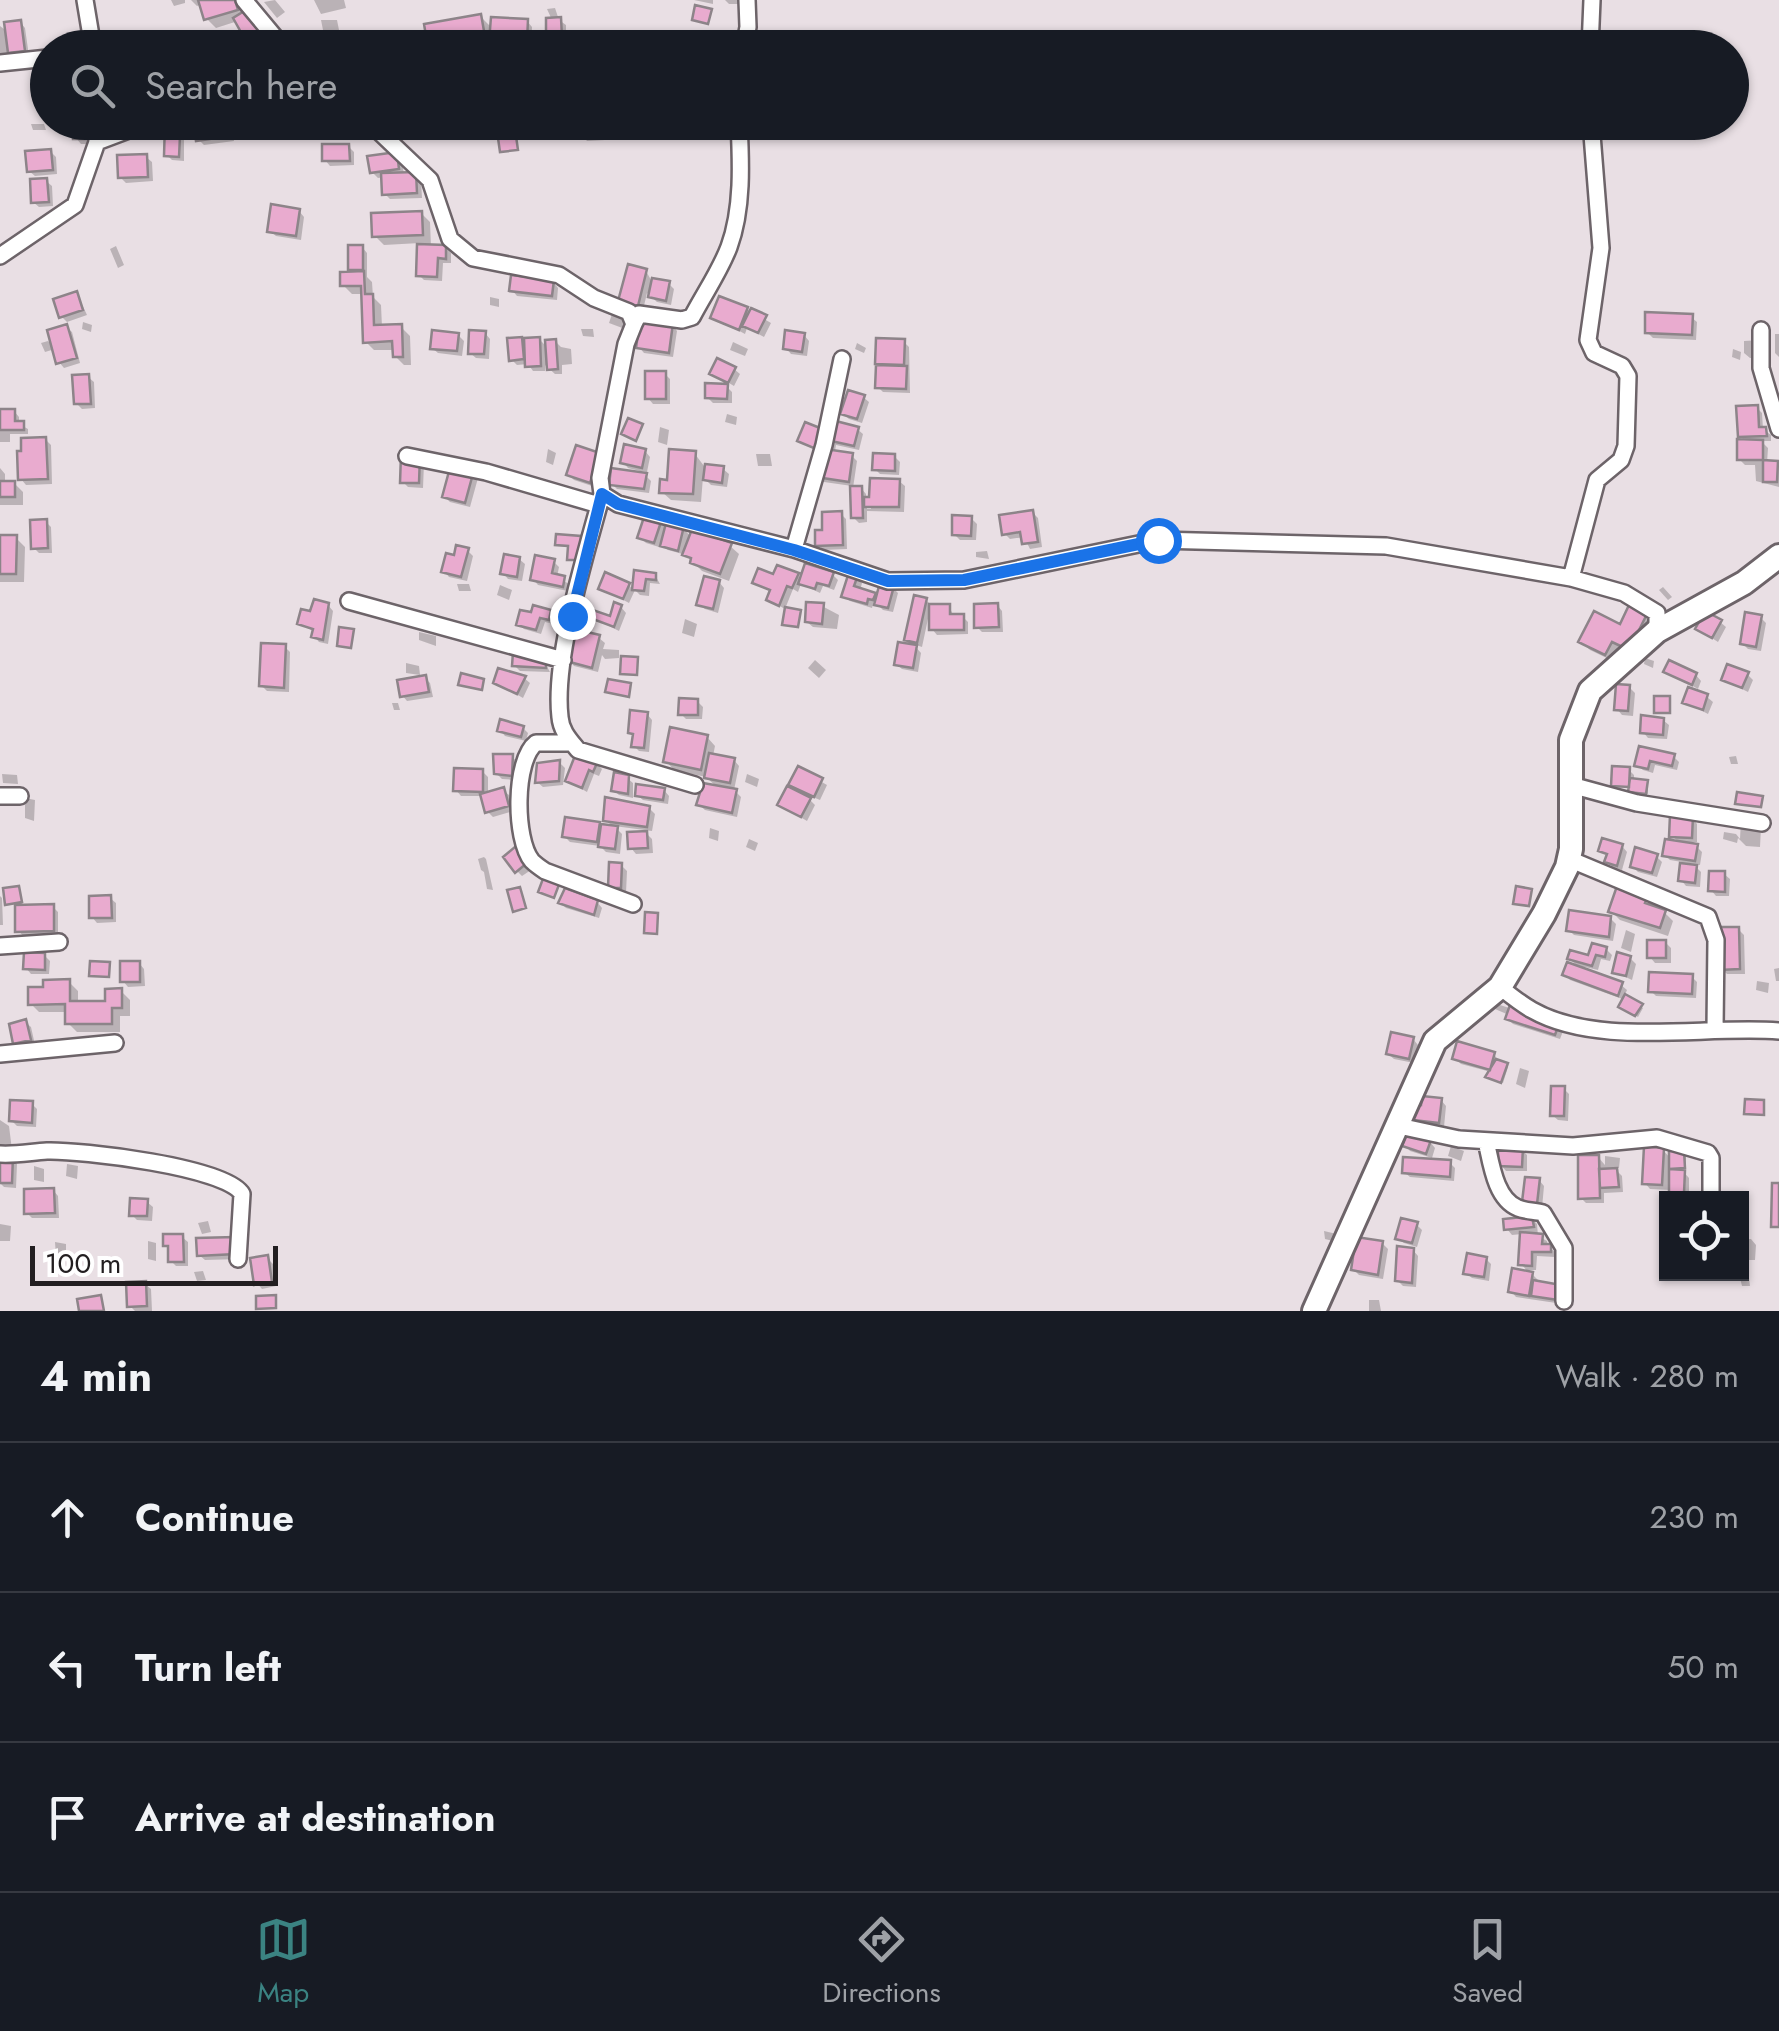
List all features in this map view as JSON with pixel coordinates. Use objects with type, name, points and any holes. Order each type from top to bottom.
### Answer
[{"type":"street","points":[[85,0],[90,30]]},
{"type":"street","points":[[244,0],[269,30]]},
{"type":"street","points":[[747,30],[748,0]]},
{"type":"street","points":[[1591,30],[1592,0]]},
{"type":"street","points":[[0,64],[30,60]]},
{"type":"street","points":[[0,256],[75,205],[96,142],[101,140]]},
{"type":"street","points":[[388,140],[430,180],[450,239],[472,258],[560,275],[594,298],[630,312],[634,324]]},
{"type":"street","points":[[695,785],[578,750],[560,718],[562,660],[601,500],[600,478],[626,344],[639,314],[682,320],[692,317],[728,250],[734,229],[741,169],[740,140]]},
{"type":"street","points":[[1571,578],[1596,480],[1621,460],[1626,446],[1628,376],[1622,366],[1594,353],[1588,340],[1600,248],[1592,140]]},
{"type":"street","points":[[1761,330],[1761,368],[1779,429]]},
{"type":"street","points":[[794,550],[824,445],[842,359]]},
{"type":"street","points":[[407,456],[618,504],[794,550],[888,581],[964,580],[1158,540],[1386,546],[1571,578],[1624,593],[1658,613],[1657,631]]},
{"type":"street","points":[[1314,1311],[1434,1041],[1500,987],[1544,914],[1569,859],[1571,740],[1590,690],[1657,631],[1744,583],[1779,556]]},
{"type":"street","points":[[349,601],[562,660]]},
{"type":"street","points":[[572,743],[536,743],[523,760],[520,798],[527,852],[544,871],[633,904]]},
{"type":"street","points":[[1571,784],[1637,803],[1762,823]]},
{"type":"street","points":[[0,796],[20,796]]},
{"type":"street","points":[[1569,859],[1708,917],[1716,940],[1715,1029]]},
{"type":"street","points":[[0,946],[59,942]]},
{"type":"street","points":[[1500,987],[1532,1010],[1586,1028],[1673,1033],[1715,1029],[1779,1031]]},
{"type":"street","points":[[0,1054],[115,1042]]},
{"type":"street","points":[[1399,1126],[1459,1139],[1573,1146],[1658,1138],[1708,1153],[1711,1191]]},
{"type":"street","points":[[1486,1141],[1495,1178],[1514,1208],[1543,1213],[1561,1238],[1566,1265],[1564,1301]]},
{"type":"street","points":[[0,1154],[49,1151],[142,1161],[231,1182],[242,1194],[238,1259]]},
{"type":"building","points":[[198,0],[235,0],[238,10],[204,20]]},
{"type":"building","points":[[695,5],[712,9],[708,24],[692,20]]},
{"type":"building","points":[[246,10],[258,30],[240,30],[233,18]]},
{"type":"building","points":[[481,14],[484,30],[425,30],[424,24]]},
{"type":"building","points":[[491,17],[528,19],[528,30],[490,30]]},
{"type":"building","points":[[561,17],[562,30],[546,30],[546,18]]},
{"type":"building","points":[[21,20],[25,51],[8,53],[4,22]]},
{"type":"building","points":[[164,140],[180,140],[179,157],[164,156]]},
{"type":"building","points":[[498,140],[517,140],[518,150],[500,152]]},
{"type":"building","points":[[322,144],[349,144],[350,161],[322,161]]},
{"type":"building","points":[[51,149],[53,170],[27,172],[25,151]]},
{"type":"building","points":[[397,152],[399,169],[370,173],[367,156]]},
{"type":"building","points":[[147,154],[148,177],[118,178],[117,155]]},
{"type":"building","points":[[416,172],[417,193],[382,195],[381,173]]},
{"type":"building","points":[[47,178],[49,202],[31,203],[30,179]]},
{"type":"building","points":[[271,204],[300,209],[296,236],[267,232]]},
{"type":"building","points":[[422,211],[423,235],[372,237],[371,213]]},
{"type":"building","points":[[417,244],[446,245],[446,259],[438,258],[437,277],[416,276]]},
{"type":"building","points":[[348,245],[363,245],[363,270],[348,270]]},
{"type":"building","points":[[628,264],[647,269],[638,306],[618,301]]},
{"type":"building","points":[[364,271],[365,294],[373,294],[374,325],[402,324],[403,357],[393,357],[392,341],[363,343],[361,286],[340,286],[340,272]]},
{"type":"building","points":[[511,275],[554,280],[552,296],[509,291]]},
{"type":"building","points":[[652,278],[670,281],[666,301],[648,297]]},
{"type":"building","points":[[77,291],[83,310],[59,318],[53,299]]},
{"type":"building","points":[[719,296],[748,307],[739,330],[710,318]]},
{"type":"building","points":[[751,308],[767,315],[758,333],[742,326]]},
{"type":"building","points":[[1645,312],[1693,314],[1692,335],[1645,333]]},
{"type":"building","points":[[640,319],[673,323],[669,353],[636,348]]},
{"type":"building","points":[[67,324],[77,358],[56,364],[47,330]]},
{"type":"building","points":[[432,330],[459,333],[457,351],[430,349]]},
{"type":"building","points":[[469,330],[486,331],[484,354],[468,354]]},
{"type":"building","points":[[785,330],[805,333],[802,352],[783,349]]},
{"type":"building","points":[[522,337],[524,359],[509,361],[507,338]]},
{"type":"building","points":[[540,337],[541,366],[525,367],[524,338]]},
{"type":"building","points":[[876,338],[905,339],[904,365],[875,364]]},
{"type":"building","points":[[556,339],[558,369],[547,370],[545,340]]},
{"type":"building","points":[[717,358],[736,367],[728,383],[709,374]]},
{"type":"building","points":[[876,365],[907,366],[906,389],[875,388]]},
{"type":"building","points":[[645,371],[666,371],[666,399],[645,399]]},
{"type":"building","points":[[89,374],[91,404],[74,404],[72,375]]},
{"type":"building","points":[[705,383],[728,384],[727,399],[705,398]]},
{"type":"building","points":[[848,390],[865,395],[857,419],[840,414]]},
{"type":"building","points":[[1758,405],[1759,427],[1766,427],[1767,436],[1738,437],[1736,406]]},
{"type":"building","points":[[0,409],[15,409],[15,421],[24,421],[24,430],[0,430]]},
{"type":"building","points":[[628,418],[643,424],[636,441],[621,434]]},
{"type":"building","points":[[828,419],[859,427],[854,446],[831,441]]},
{"type":"building","points":[[805,422],[825,430],[816,449],[797,441]]},
{"type":"building","points":[[46,437],[48,479],[18,480],[17,451],[21,451],[21,438]]},
{"type":"building","points":[[1737,439],[1763,440],[1763,460],[1737,460]]},
{"type":"building","points":[[624,444],[646,449],[642,468],[620,463]]},
{"type":"building","points":[[576,445],[600,453],[590,483],[566,475]]},
{"type":"building","points":[[669,449],[696,451],[693,494],[659,493],[660,479],[667,480]]},
{"type":"building","points":[[825,449],[853,453],[849,482],[816,477]]},
{"type":"building","points":[[873,453],[895,454],[895,471],[872,470]]},
{"type":"building","points":[[401,454],[420,455],[419,483],[400,483]]},
{"type":"building","points":[[1763,460],[1778,461],[1777,482],[1763,482]]},
{"type":"building","points":[[451,464],[474,470],[465,503],[442,497]]},
{"type":"building","points":[[705,464],[724,466],[722,483],[703,480]]},
{"type":"building","points":[[611,468],[647,473],[644,489],[609,485]]},
{"type":"building","points":[[870,478],[900,479],[899,507],[864,507]]},
{"type":"building","points":[[0,481],[15,481],[15,497],[0,497]]},
{"type":"building","points":[[850,486],[862,486],[863,518],[851,518]]},
{"type":"building","points":[[1033,510],[1038,542],[1022,544],[1020,532],[1002,535],[999,515]]},
{"type":"building","points":[[842,511],[843,545],[815,546],[815,530],[822,530],[822,512]]},
{"type":"building","points":[[645,514],[662,519],[654,543],[637,538]]},
{"type":"building","points":[[952,515],[972,516],[971,536],[952,535]]},
{"type":"building","points":[[47,519],[48,548],[31,549],[30,520]]},
{"type":"building","points":[[666,523],[684,526],[678,551],[660,546]]},
{"type":"building","points":[[692,529],[732,543],[720,574],[690,563],[691,558],[682,555]]},
{"type":"building","points":[[556,534],[581,536],[580,560],[567,560],[568,546],[555,545]]},
{"type":"building","points":[[0,535],[17,535],[16,574],[0,574]]},
{"type":"building","points":[[456,545],[469,548],[461,577],[441,572],[446,553],[454,555]]},
{"type":"building","points":[[504,554],[520,557],[517,577],[500,574]]},
{"type":"building","points":[[535,555],[555,559],[552,573],[565,576],[563,587],[530,580]]},
{"type":"building","points":[[805,563],[834,572],[829,586],[817,583],[815,589],[798,584]]},
{"type":"building","points":[[777,565],[799,573],[792,588],[787,586],[779,606],[766,600],[770,590],[752,583],[758,568],[773,574]]},
{"type":"building","points":[[634,570],[656,573],[656,580],[646,579],[644,591],[632,590]]},
{"type":"building","points":[[605,572],[630,583],[623,599],[598,589]]},
{"type":"building","points":[[849,572],[858,575],[854,586],[876,593],[873,600],[868,599],[867,604],[841,597]]},
{"type":"building","points":[[704,576],[720,580],[713,609],[696,605]]},
{"type":"building","points":[[880,582],[894,586],[888,608],[874,605]]},
{"type":"building","points":[[914,595],[927,598],[917,643],[904,640]]},
{"type":"building","points":[[314,599],[329,603],[323,640],[311,637],[313,629],[297,624],[301,609],[310,611]]},
{"type":"building","points":[[614,602],[622,605],[614,627],[590,618],[593,610],[610,616]]},
{"type":"building","points":[[806,602],[824,603],[822,624],[805,622]]},
{"type":"building","points":[[998,603],[999,627],[974,628],[974,604]]},
{"type":"building","points":[[929,604],[950,604],[950,614],[964,614],[964,630],[929,630]]},
{"type":"building","points":[[533,605],[551,610],[549,620],[540,618],[536,630],[516,625],[520,610],[531,612]]},
{"type":"building","points":[[1629,605],[1647,614],[1629,650],[1612,642],[1605,655],[1578,642],[1594,611],[1620,624]]},
{"type":"building","points":[[785,607],[801,610],[798,627],[782,625]]},
{"type":"building","points":[[1705,611],[1722,620],[1712,638],[1695,629]]},
{"type":"building","points":[[1745,612],[1762,615],[1756,647],[1740,644]]},
{"type":"building","points":[[339,627],[354,629],[351,648],[337,646]]},
{"type":"building","points":[[574,629],[600,635],[592,668],[566,661]]},
{"type":"building","points":[[898,642],[917,645],[913,668],[894,665]]},
{"type":"building","points":[[261,643],[286,644],[284,688],[259,686]]},
{"type":"building","points":[[513,652],[546,658],[546,668],[512,666]]},
{"type":"building","points":[[621,656],[638,657],[637,675],[620,674]]},
{"type":"building","points":[[1669,660],[1697,673],[1692,685],[1663,672]]},
{"type":"building","points":[[1727,664],[1749,672],[1742,688],[1721,680]]},
{"type":"building","points":[[498,668],[526,676],[517,694],[493,683]]},
{"type":"building","points":[[461,673],[484,679],[482,690],[458,685]]},
{"type":"building","points":[[426,675],[429,692],[400,697],[397,680]]},
{"type":"building","points":[[608,679],[631,683],[629,697],[605,692]]},
{"type":"building","points":[[1616,684],[1630,685],[1628,711],[1614,710]]},
{"type":"building","points":[[1688,687],[1708,694],[1703,710],[1682,703]]},
{"type":"building","points":[[1654,696],[1670,696],[1670,713],[1654,713]]},
{"type":"building","points":[[679,698],[698,699],[698,715],[678,715]]},
{"type":"building","points":[[630,710],[648,712],[644,748],[631,747]]},
{"type":"building","points":[[1641,715],[1664,718],[1663,735],[1640,733]]},
{"type":"building","points":[[500,719],[524,726],[521,737],[497,731]]},
{"type":"building","points":[[670,727],[708,735],[701,770],[663,762]]},
{"type":"building","points":[[1639,746],[1675,754],[1672,766],[1650,761],[1648,769],[1634,766]]},
{"type":"building","points":[[576,753],[598,761],[593,772],[589,770],[582,788],[565,781]]},
{"type":"building","points":[[709,753],[735,758],[730,783],[704,778]]},
{"type":"building","points":[[493,754],[513,754],[512,776],[494,774]]},
{"type":"building","points":[[560,760],[559,781],[535,783],[537,763]]},
{"type":"building","points":[[798,766],[823,778],[814,797],[788,785]]},
{"type":"building","points":[[1612,766],[1630,767],[1629,787],[1611,786]]},
{"type":"building","points":[[454,768],[483,769],[483,792],[453,791]]},
{"type":"building","points":[[614,772],[629,775],[628,794],[611,791]]},
{"type":"building","points":[[1630,778],[1648,780],[1646,794],[1628,792]]},
{"type":"building","points":[[703,783],[737,789],[732,813],[696,805]]},
{"type":"building","points":[[636,784],[665,788],[663,800],[635,796]]},
{"type":"building","points":[[787,786],[811,798],[801,817],[777,805]]},
{"type":"building","points":[[504,787],[509,806],[485,813],[480,794]]},
{"type":"building","points":[[1737,792],[1763,796],[1761,807],[1735,804]]},
{"type":"building","points":[[605,797],[650,806],[647,827],[603,821]]},
{"type":"building","points":[[1670,815],[1693,816],[1692,838],[1669,837]]},
{"type":"building","points":[[565,817],[600,822],[597,842],[562,837]]},
{"type":"building","points":[[601,824],[618,826],[615,849],[598,847]]},
{"type":"building","points":[[647,831],[648,848],[628,849],[627,832]]},
{"type":"building","points":[[1602,838],[1623,844],[1617,866],[1604,862],[1607,854],[1598,851]]},
{"type":"building","points":[[1665,839],[1698,844],[1695,861],[1662,856]]},
{"type":"building","points":[[516,846],[527,863],[515,873],[503,857]]},
{"type":"building","points":[[1635,847],[1658,854],[1652,873],[1630,867]]},
{"type":"building","points":[[609,862],[622,863],[621,888],[608,888]]},
{"type":"building","points":[[1680,863],[1697,865],[1695,883],[1678,881]]},
{"type":"building","points":[[1709,871],[1725,871],[1725,892],[1708,891]]},
{"type":"building","points":[[544,876],[560,882],[554,898],[538,892]]},
{"type":"building","points":[[1618,883],[1649,893],[1645,903],[1666,910],[1660,928],[1608,912]]},
{"type":"building","points":[[19,886],[22,902],[5,905],[3,888]]},
{"type":"building","points":[[1516,886],[1532,889],[1529,906],[1513,904]]},
{"type":"building","points":[[520,887],[526,908],[513,912],[507,890]]},
{"type":"building","points":[[565,888],[598,900],[594,915],[558,903]]},
{"type":"building","points":[[111,895],[112,918],[89,918],[89,896]]},
{"type":"building","points":[[54,904],[54,931],[15,932],[15,905]]},
{"type":"building","points":[[1569,910],[1611,916],[1609,937],[1566,931]]},
{"type":"building","points":[[645,912],[658,913],[657,934],[644,933]]},
{"type":"building","points":[[1718,927],[1739,927],[1740,969],[1719,970]]},
{"type":"building","points":[[1647,940],[1666,940],[1666,958],[1647,958]]},
{"type":"building","points":[[1592,943],[1607,947],[1605,957],[1596,955],[1592,966],[1567,959],[1570,950],[1588,955]]},
{"type":"building","points":[[24,952],[45,953],[45,970],[23,969]]},
{"type":"building","points":[[1617,952],[1631,956],[1626,976],[1612,973]]},
{"type":"building","points":[[90,961],[110,962],[109,977],[89,976]]},
{"type":"building","points":[[120,961],[140,961],[140,982],[120,982]]},
{"type":"building","points":[[1567,962],[1623,982],[1618,996],[1562,975]]},
{"type":"building","points":[[1649,972],[1693,974],[1692,994],[1648,992]]},
{"type":"building","points":[[70,979],[70,1001],[105,1001],[105,989],[122,988],[122,1008],[112,1008],[112,1024],[65,1024],[65,1004],[28,1005],[28,987],[43,987],[43,980]]},
{"type":"building","points":[[1625,994],[1643,1004],[1635,1016],[1618,1007]]},
{"type":"building","points":[[1511,1002],[1561,1018],[1555,1035],[1505,1019]]},
{"type":"building","points":[[26,1019],[31,1040],[13,1044],[9,1024]]},
{"type":"building","points":[[1391,1032],[1414,1037],[1409,1059],[1386,1054]]},
{"type":"building","points":[[1457,1041],[1495,1052],[1490,1070],[1452,1059]]},
{"type":"building","points":[[1496,1059],[1508,1063],[1501,1083],[1485,1077]]},
{"type":"building","points":[[1551,1086],[1565,1086],[1564,1116],[1550,1116]]},
{"type":"building","points":[[1422,1096],[1442,1098],[1439,1123],[1413,1120],[1415,1104],[1421,1105]]},
{"type":"building","points":[[1745,1099],[1764,1100],[1764,1115],[1744,1114]]},
{"type":"building","points":[[10,1100],[33,1101],[32,1123],[9,1121]]},
{"type":"building","points":[[1407,1132],[1431,1140],[1426,1154],[1402,1146]]},
{"type":"building","points":[[1644,1146],[1664,1148],[1662,1185],[1642,1184]]},
{"type":"building","points":[[1498,1147],[1523,1147],[1522,1167],[1498,1166]]},
{"type":"building","points":[[1669,1151],[1684,1151],[1685,1168],[1669,1169]]},
{"type":"building","points":[[1578,1155],[1599,1155],[1600,1198],[1578,1199]]},
{"type":"building","points":[[0,1156],[13,1156],[12,1183],[0,1183]]},
{"type":"building","points":[[1403,1157],[1451,1160],[1450,1177],[1402,1173]]},
{"type":"building","points":[[1617,1168],[1619,1187],[1600,1188],[1599,1169]]},
{"type":"building","points":[[1669,1169],[1685,1170],[1684,1191],[1669,1191]]},
{"type":"building","points":[[1525,1177],[1540,1178],[1537,1204],[1522,1202]]},
{"type":"building","points":[[1772,1183],[1779,1183],[1779,1227],[1771,1227]]},
{"type":"building","points":[[54,1188],[55,1213],[24,1214],[24,1189]]},
{"type":"building","points":[[130,1198],[148,1199],[147,1216],[129,1216]]},
{"type":"building","points":[[1532,1216],[1534,1227],[1504,1230],[1503,1219]]},
{"type":"building","points":[[1401,1218],[1418,1222],[1412,1243],[1395,1239]]},
{"type":"building","points":[[1520,1232],[1543,1234],[1542,1244],[1551,1244],[1551,1252],[1532,1252],[1532,1266],[1518,1265]]},
{"type":"building","points":[[163,1234],[183,1234],[184,1262],[168,1262]]},
{"type":"building","points":[[235,1237],[236,1254],[197,1256],[196,1238]]},
{"type":"building","points":[[1356,1237],[1383,1241],[1378,1275],[1351,1270]]},
{"type":"building","points":[[1397,1246],[1414,1248],[1412,1283],[1395,1281]]},
{"type":"building","points":[[1467,1253],[1487,1257],[1484,1277],[1463,1274]]},
{"type":"building","points":[[268,1255],[272,1282],[254,1285],[250,1258]]},
{"type":"building","points":[[1512,1268],[1533,1272],[1529,1296],[1508,1292]]},
{"type":"building","points":[[1533,1280],[1561,1285],[1558,1300],[1531,1296]]},
{"type":"building","points":[[146,1281],[147,1306],[127,1307],[126,1282]]},
{"type":"building","points":[[101,1295],[104,1311],[79,1311],[77,1299]]},
{"type":"building","points":[[276,1295],[276,1308],[256,1309],[256,1296]]},
{"type":"route","points":[[572,616],[602,494],[618,504],[794,550],[888,581],[964,580],[1158,540]]}]
